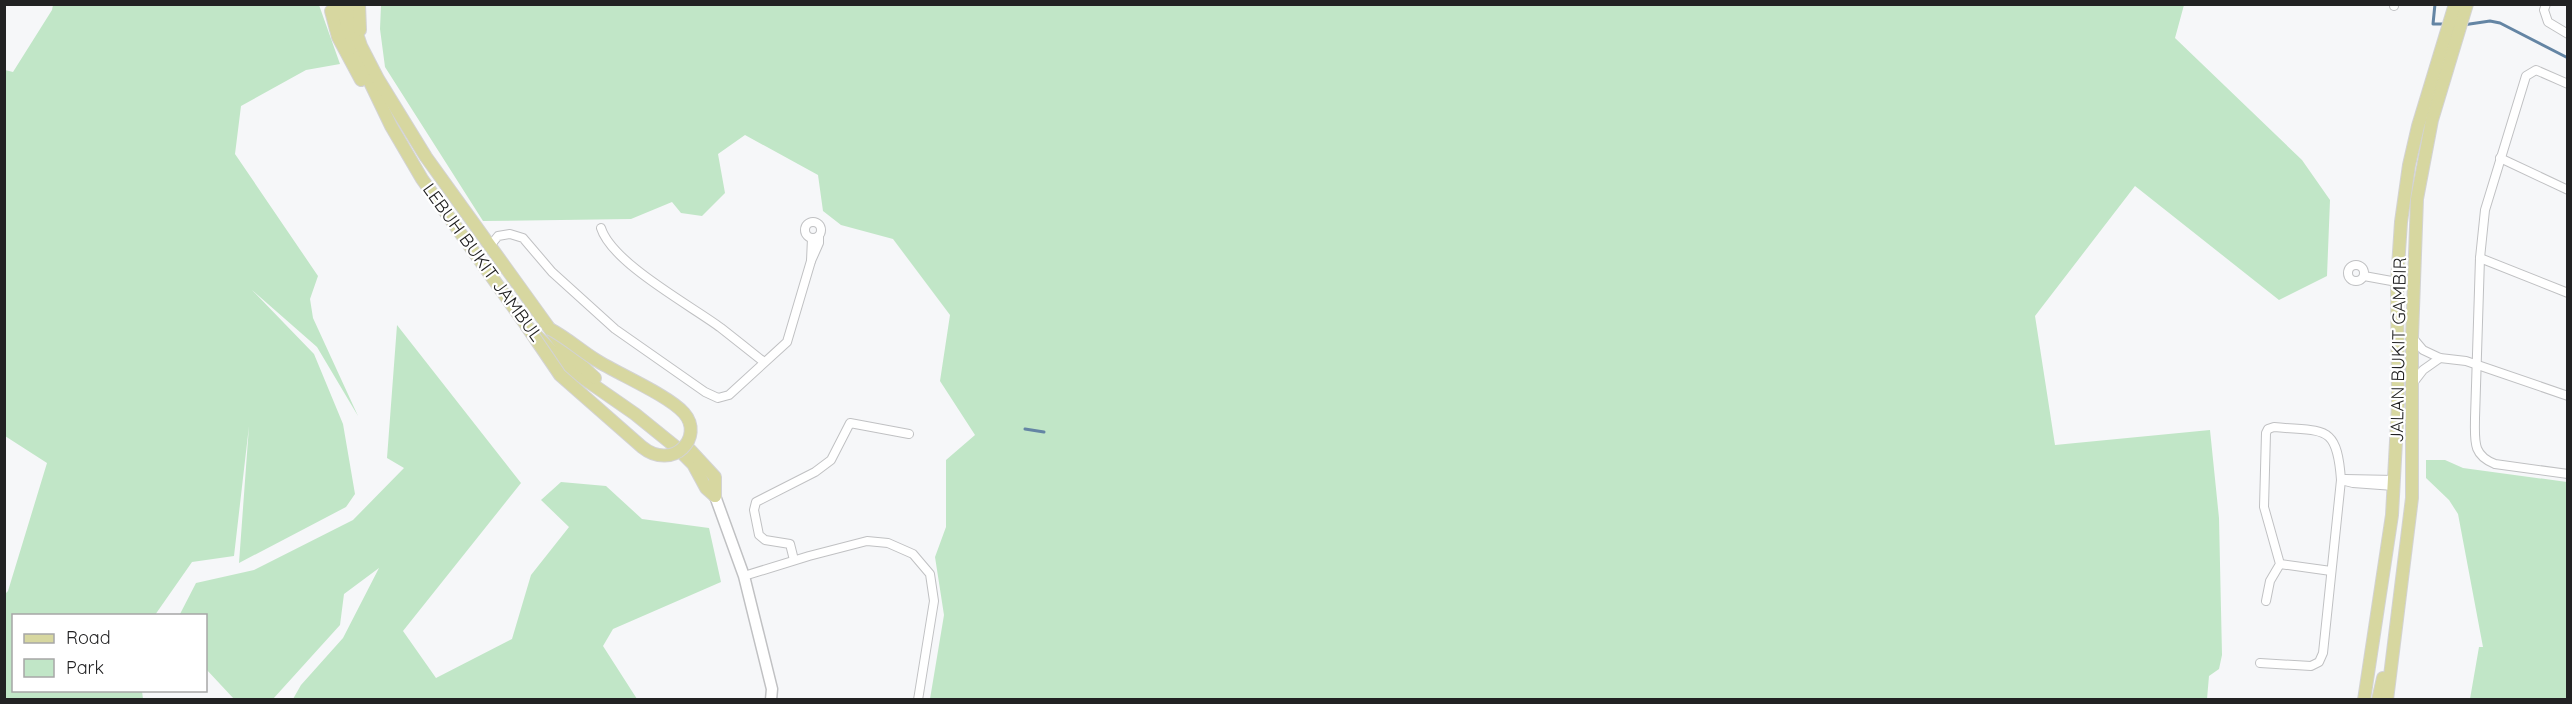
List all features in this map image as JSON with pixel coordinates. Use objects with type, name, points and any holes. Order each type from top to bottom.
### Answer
[{"type":"main road","points":[[329,4],[338,37],[350,62],[391,126]]},
{"type":"main road","name":"LEBUH BUKIT JAMBUL","points":[[338,4],[340,16],[354,49],[391,126],[422,179],[526,325],[566,366],[635,414],[677,448],[693,464],[706,488],[714,496]]},
{"type":"main road","name":"LEBUH BUKIT JAMBUL","points":[[347,4],[361,46],[378,79],[426,158],[565,350],[585,370],[686,446],[715,477],[714,496],[744,576],[772,694],[780,699]]},
{"type":"main road","points":[[359,4],[361,46]]},
{"type":"main road","name":"JALAN BUKIT GAMBIR","points":[[2364,699],[2395,483],[2398,404],[2397,282],[2401,222],[2409,165],[2418,126],[2460,8]]},
{"type":"main road","name":"JALAN BUKIT GAMBIR","points":[[2386,699],[2412,498],[2412,337],[2416,199],[2450,38]]},
{"type":"main road","points":[[526,325],[561,375],[634,440],[651,454],[666,456],[679,453],[687,441],[690,429],[684,413],[597,360],[568,338],[550,329]]},
{"type":"main road","points":[[2378,699],[2384,672],[2392,666]]},
{"type":"street","points":[[2546,4],[2545,17],[2553,27],[2568,34]]},
{"type":"street","points":[[2568,84],[2541,70],[2532,70],[2526,76],[2485,210],[2480,258],[2475,440],[2481,457],[2495,464],[2568,474]]},
{"type":"street","points":[[2500,158],[2568,190]]},
{"type":"street","points":[[601,228],[604,238],[642,275],[720,327],[764,362]]},
{"type":"street","points":[[490,246],[498,236],[510,234],[523,237],[552,272],[615,329],[705,392],[718,398],[729,395],[787,342],[811,261],[819,243],[815,237]]},
{"type":"street","points":[[2480,258],[2568,293]]},
{"type":"street","points":[[2364,276],[2397,282]]},
{"type":"street","points":[[2412,337],[2423,350],[2440,358],[2456,359],[2568,396]]},
{"type":"street","points":[[2412,384],[2423,370],[2440,358]]},
{"type":"street","points":[[794,560],[790,544],[765,540],[759,535],[754,510],[756,502],[815,472],[831,460],[850,423],[909,434]]},
{"type":"street","points":[[2260,663],[2311,666],[2319,662],[2323,653],[2340,480],[2339,452],[2331,437],[2323,432],[2274,427],[2268,429],[2264,507],[2280,564],[2270,581],[2266,601]]},
{"type":"street","points":[[2340,480],[2353,483],[2395,483]]},
{"type":"street","points":[[744,576],[867,541],[888,543],[913,554],[924,564],[933,584],[934,601],[918,699]]},
{"type":"street","points":[[2280,564],[2331,571]]},
{"type":"green space","points":[[53,5],[319,5],[340,64],[306,70],[241,106],[235,154],[318,276],[310,299],[313,318],[358,416],[317,347],[252,290],[314,354],[343,424],[355,494],[346,507],[239,563],[249,426],[234,556],[192,562],[156,614],[12,614],[12,692],[142,692],[143,699],[5,699],[5,594],[8,591],[47,463],[5,436],[5,70],[13,72]]},
{"type":"green space","points":[[381,5],[2184,5],[2175,38],[2302,160],[2330,200],[2327,276],[2279,300],[2135,186],[2035,316],[2055,445],[2210,430],[2219,518],[2222,655],[2219,669],[2209,676],[2207,699],[930,699],[944,615],[935,557],[946,527],[946,460],[975,435],[940,381],[950,315],[893,239],[841,225],[823,211],[818,175],[745,135],[718,154],[725,193],[702,216],[681,213],[672,202],[631,219],[483,221],[385,67],[380,29]]},
{"type":"green space","points":[[397,325],[521,483],[403,631],[436,678],[512,639],[531,575],[569,527],[541,500],[561,482],[606,486],[642,519],[709,528],[721,582],[613,629],[603,646],[637,699],[293,699],[301,685],[343,638],[379,568],[344,594],[340,625],[273,699],[234,699],[207,670],[207,614],[180,614],[196,583],[254,570],[353,520],[404,468],[387,458]]},
{"type":"green space","points":[[2426,460],[2445,460],[2463,468],[2567,482],[2567,699],[2470,699],[2479,647],[2483,647],[2458,514],[2449,500],[2426,478]]},
{"type":"waterway","points":[[2435,4],[2433,24],[2444,24]]},
{"type":"waterway","points":[[2463,25],[2490,21],[2500,23],[2568,58]]},
{"type":"waterway","points":[[1025,429],[1044,432]]}]
